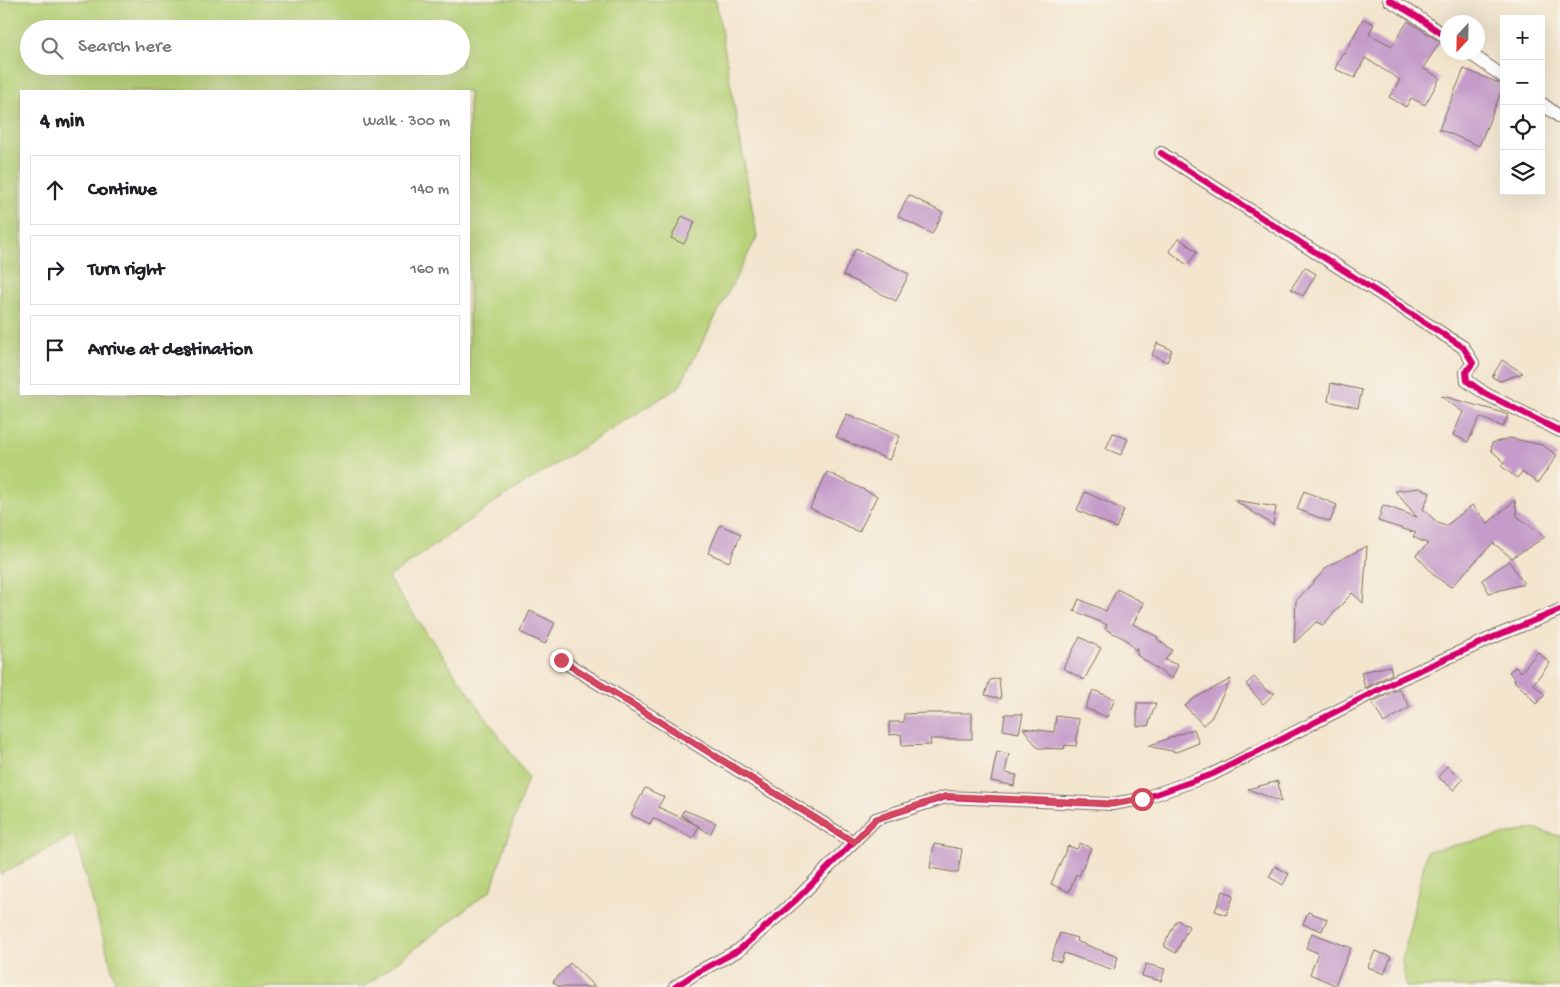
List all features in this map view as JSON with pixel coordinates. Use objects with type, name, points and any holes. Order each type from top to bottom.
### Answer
[{"type":"street","points":[[1389,0],[1440,32]]},
{"type":"street","points":[[1480,60],[1500,74]]},
{"type":"street","points":[[1543,105],[1560,116]]},
{"type":"street","points":[[1161,153],[1463,347],[1472,363],[1466,372],[1467,381],[1486,394],[1560,431]]},
{"type":"street","points":[[676,987],[696,973],[739,950],[796,900],[876,819],[946,796],[1112,804],[1142,799],[1213,774],[1398,680],[1496,636],[1560,610]]},
{"type":"street","points":[[561,660],[854,842]]},
{"type":"green space","points":[[0,0],[716,0],[757,237],[679,387],[495,502],[388,578],[528,777],[491,890],[364,987],[117,987],[74,835],[0,875]]},
{"type":"green space","points":[[1533,829],[1560,836],[1560,987],[1406,987],[1402,961],[1427,851]]},
{"type":"building","points":[[1363,19],[1374,24],[1369,34],[1392,46],[1408,21],[1440,42],[1423,68],[1440,78],[1425,105],[1411,98],[1406,107],[1389,97],[1400,80],[1365,58],[1355,78],[1335,69],[1342,53],[1344,54]]},
{"type":"building","points":[[1464,69],[1500,83],[1500,95],[1479,146],[1439,129]]},
{"type":"building","points":[[909,195],[943,213],[932,234],[898,216]]},
{"type":"building","points":[[682,216],[695,222],[684,244],[671,238]]},
{"type":"building","points":[[1179,238],[1197,252],[1187,265],[1169,251]]},
{"type":"building","points":[[856,248],[909,274],[896,301],[843,275]]},
{"type":"building","points":[[1305,267],[1316,274],[1303,296],[1291,289]]},
{"type":"building","points":[[1157,343],[1172,350],[1167,362],[1152,355]]},
{"type":"building","points":[[1502,360],[1523,373],[1500,381],[1492,377]]},
{"type":"building","points":[[1331,383],[1362,390],[1358,408],[1328,401]]},
{"type":"building","points":[[1442,396],[1508,415],[1503,427],[1480,417],[1468,442],[1453,435],[1463,412]]},
{"type":"building","points":[[847,414],[900,436],[889,460],[836,437]]},
{"type":"building","points":[[1113,433],[1128,439],[1121,455],[1106,449]]},
{"type":"building","points":[[1510,438],[1542,445],[1557,455],[1538,483],[1522,472],[1517,478],[1501,466],[1504,462],[1491,450],[1492,443]]},
{"type":"building","points":[[827,472],[877,496],[859,532],[810,508]]},
{"type":"building","points":[[1420,488],[1430,493],[1423,509],[1438,523],[1446,526],[1472,505],[1488,523],[1515,500],[1517,516],[1545,537],[1512,558],[1493,543],[1451,587],[1436,577],[1416,555],[1428,544],[1413,537],[1416,533],[1378,521],[1383,505],[1417,517],[1395,491]]},
{"type":"building","points":[[1304,491],[1337,505],[1330,522],[1297,509]]},
{"type":"building","points":[[1085,492],[1124,510],[1116,528],[1077,510]]},
{"type":"building","points":[[1234,500],[1276,507],[1273,525]]},
{"type":"building","points":[[720,525],[741,534],[729,562],[708,553]]},
{"type":"building","points":[[1367,546],[1363,603],[1352,593],[1323,625],[1316,622],[1294,643],[1296,601],[1328,566]]},
{"type":"building","points":[[1509,561],[1524,584],[1489,593],[1482,580]]},
{"type":"building","points":[[1117,589],[1144,603],[1133,624],[1158,637],[1157,639],[1172,650],[1165,660],[1178,665],[1172,679],[1137,655],[1137,647],[1135,650],[1127,640],[1105,629],[1107,625],[1074,611],[1079,599],[1106,611]]},
{"type":"building","points":[[530,611],[555,623],[545,644],[520,632]]},
{"type":"building","points":[[1080,637],[1101,648],[1084,680],[1063,668]]},
{"type":"building","points":[[1538,652],[1550,663],[1533,684],[1545,695],[1536,704],[1514,681],[1515,679],[1509,672],[1515,667],[1521,672]]},
{"type":"building","points":[[1390,666],[1392,674],[1365,688],[1361,672]]},
{"type":"building","points":[[1254,677],[1267,691],[1275,693],[1263,704],[1246,684]]},
{"type":"building","points":[[999,678],[1001,699],[985,695],[990,680]]},
{"type":"building","points":[[1231,679],[1211,718],[1203,725],[1185,706],[1193,699]]},
{"type":"building","points":[[1399,689],[1410,707],[1384,723],[1372,702]]},
{"type":"building","points":[[1093,690],[1115,699],[1107,717],[1085,708]]},
{"type":"building","points":[[1137,703],[1156,703],[1148,726],[1137,726]]},
{"type":"building","points":[[972,713],[972,739],[930,739],[931,745],[902,746],[901,734],[889,735],[889,722],[904,722],[904,714]]},
{"type":"building","points":[[1005,714],[1023,714],[1019,733],[1003,730]]},
{"type":"building","points":[[1056,716],[1079,719],[1076,746],[1065,745],[1064,749],[1038,748],[1023,728],[1054,732]]},
{"type":"building","points":[[1194,729],[1199,743],[1176,752],[1148,746]]},
{"type":"building","points":[[997,751],[1009,754],[1005,773],[1017,775],[1014,786],[991,781]]},
{"type":"building","points":[[1447,766],[1463,779],[1454,790],[1438,777]]},
{"type":"building","points":[[1278,781],[1281,802],[1248,789]]},
{"type":"building","points":[[645,788],[664,797],[658,807],[699,826],[693,838],[653,818],[650,824],[631,815]]},
{"type":"building","points":[[684,810],[716,823],[710,834],[681,815]]},
{"type":"building","points":[[1080,843],[1091,848],[1079,876],[1076,874],[1069,892],[1051,884],[1068,846],[1077,849]]},
{"type":"building","points":[[934,844],[962,849],[958,873],[930,868]]},
{"type":"building","points":[[1275,866],[1289,874],[1283,885],[1269,877]]},
{"type":"building","points":[[1223,891],[1234,895],[1226,915],[1215,911]]},
{"type":"building","points":[[1308,912],[1327,919],[1322,931],[1303,924]]},
{"type":"building","points":[[1177,920],[1189,926],[1176,953],[1165,947],[1165,943]]},
{"type":"building","points":[[1060,933],[1077,938],[1076,941],[1118,957],[1114,970],[1064,953],[1061,962],[1051,959]]},
{"type":"building","points":[[1312,933],[1351,948],[1335,985],[1310,974],[1318,953],[1306,948]]},
{"type":"building","points":[[1375,951],[1391,957],[1384,974],[1368,967]]},
{"type":"building","points":[[570,963],[595,987],[559,987],[553,982]]},
{"type":"building","points":[[1146,964],[1165,969],[1161,981],[1142,976]]},
{"type":"cycle path","points":[[1389,0],[1440,32]]},
{"type":"cycle path","points":[[1161,153],[1463,347],[1473,363],[1466,372],[1467,381],[1486,394],[1560,431]]},
{"type":"cycle path","points":[[675,987],[696,973],[739,950],[796,900],[876,819],[946,797],[1112,804],[1142,799],[1213,774],[1398,680],[1496,636],[1560,610]]},
{"type":"cycle path","points":[[561,660],[853,842]]},
{"type":"route","points":[[561,660],[854,842],[876,819],[946,796],[1112,804],[1142,799]]}]
